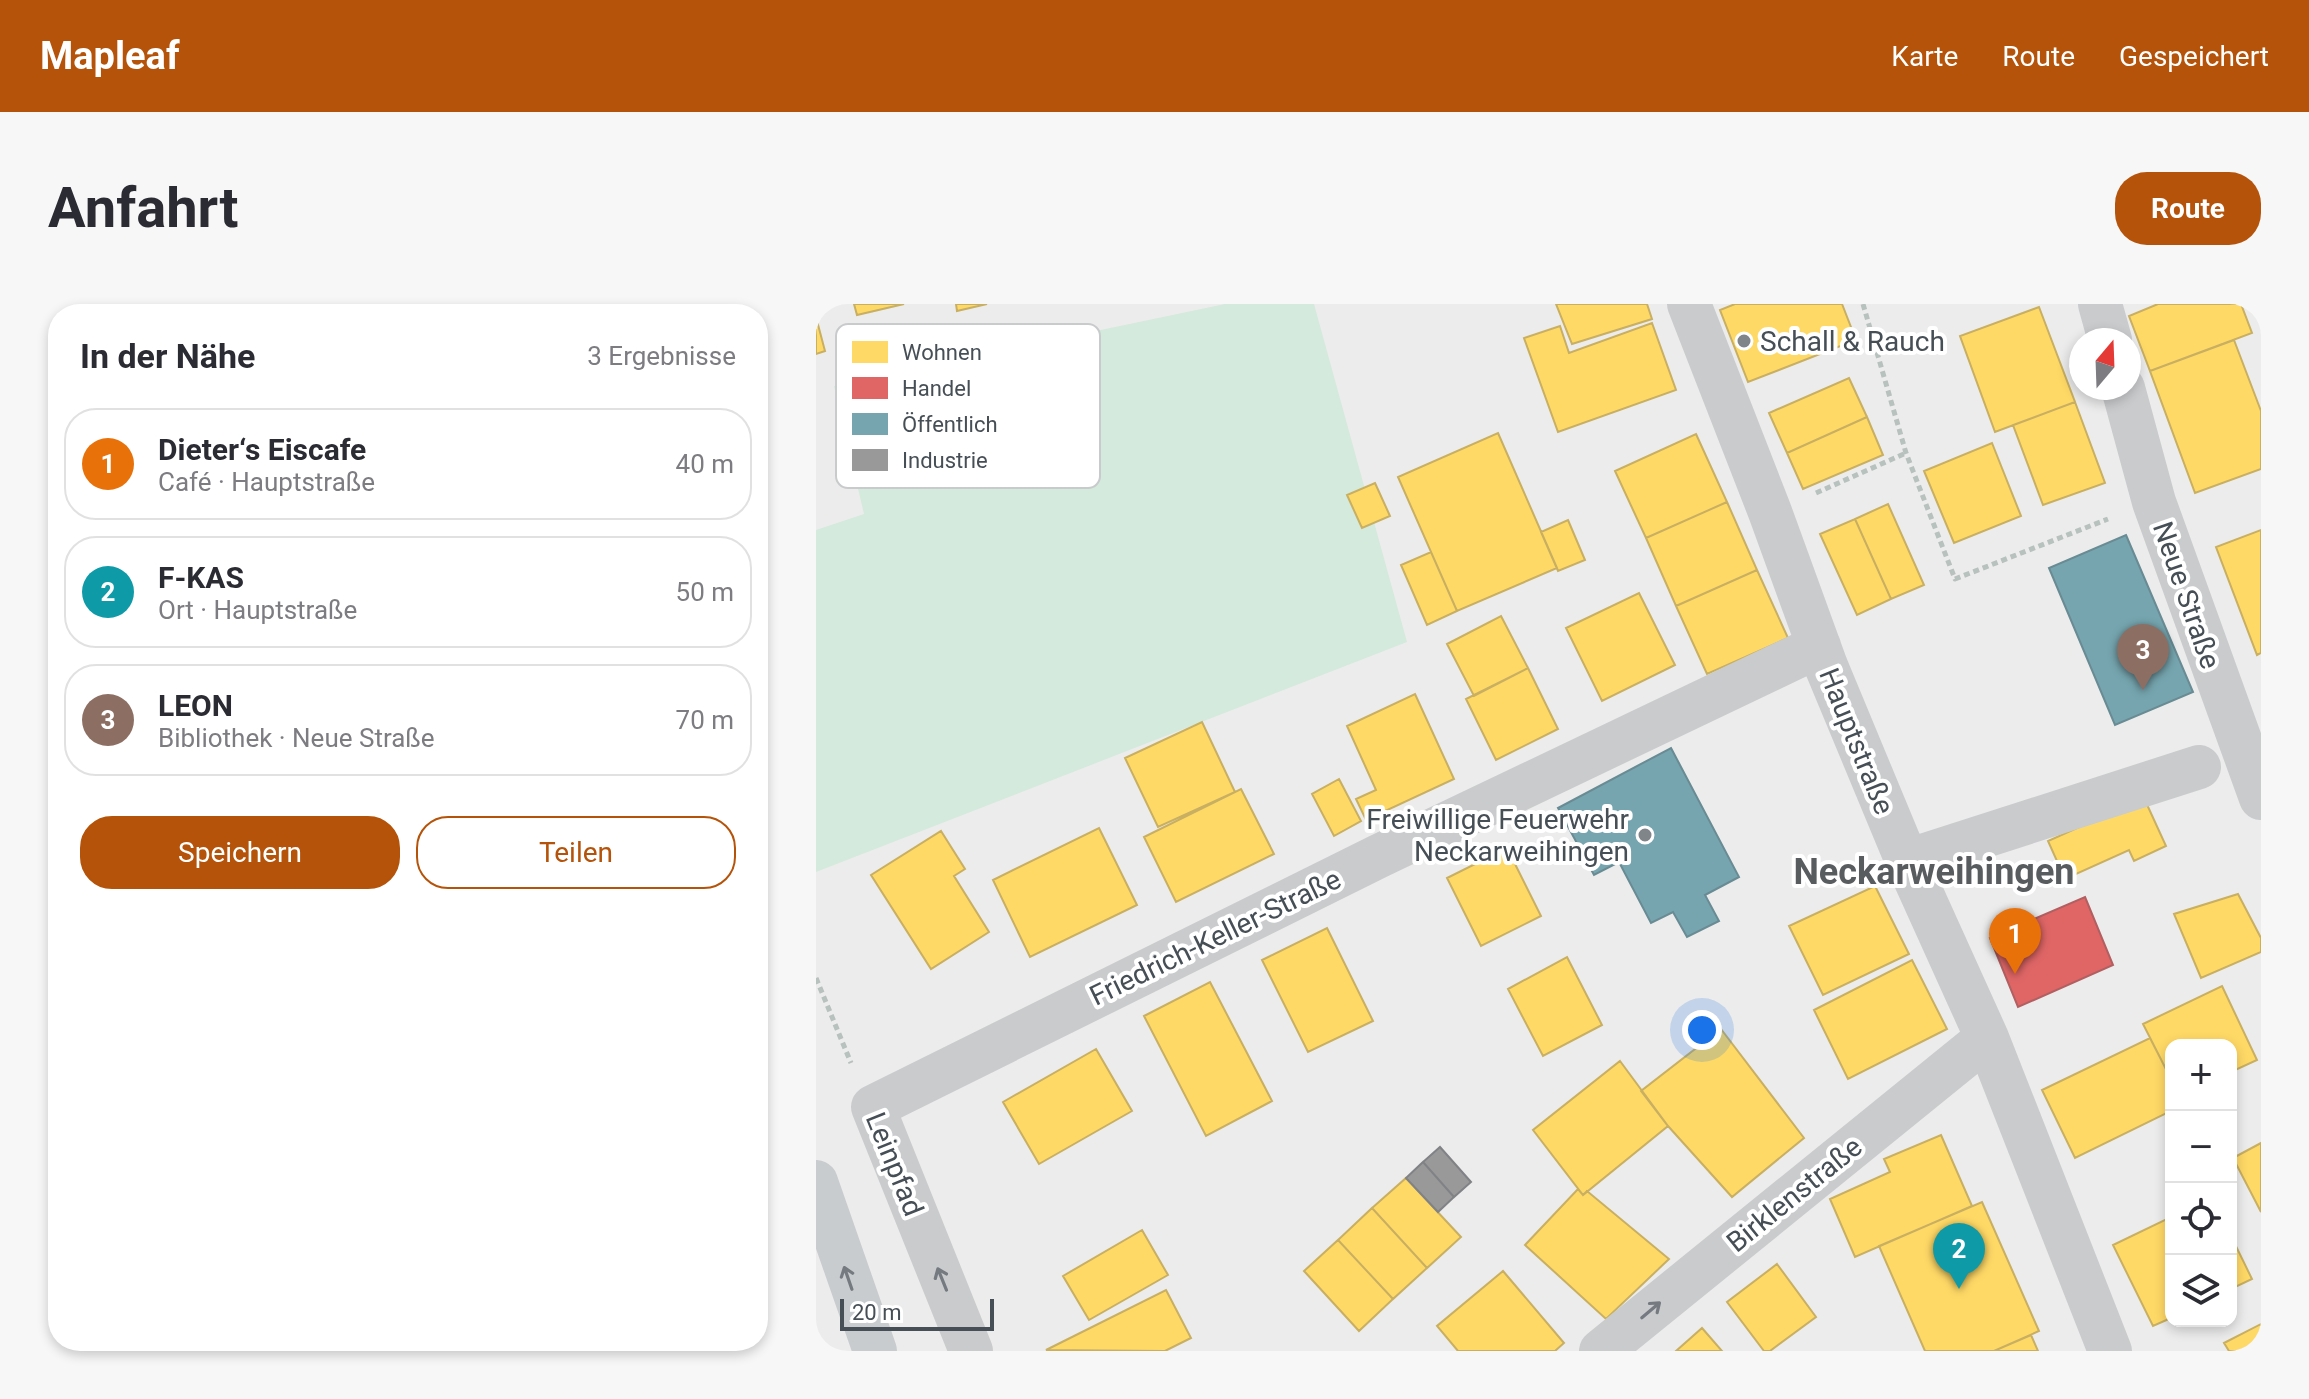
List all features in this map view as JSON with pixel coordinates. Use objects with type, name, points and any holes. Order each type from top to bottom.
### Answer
[{"type":"main road","points":[[816,1182],[875,1351]]},
{"type":"street","name":"Hauptstraße","points":[[1689,304],[1819,646],[1907,861],[1987,1038],[2110,1351]]},
{"type":"street","points":[[2100,304],[2107,328]]},
{"type":"street","name":"Neue Straße","points":[[2126,400],[2154,502],[2261,798]]},
{"type":"street","name":"Friedrich-Keller-Straße","points":[[873,1107],[1379,856],[1819,646]]},
{"type":"street","points":[[1907,861],[2199,767]]},
{"type":"street","name":"Birklenstraße","points":[[1601,1351],[1987,1038]]},
{"type":"street","name":"Leinpfad","points":[[873,1107],[971,1351]]},
{"type":"path","points":[[1863,304],[1906,453],[1955,579],[2154,502]]},
{"type":"path","points":[[1770,512],[1906,453]]},
{"type":"path","name":"Leinpfad","points":[[816,978],[845,1052],[873,1107]]},
{"type":"green space","points":[[1225,304],[1314,304],[1407,642],[816,872],[816,530],[864,514],[858,488],[1100,488],[1100,330]]},
{"type":"building: Wohnen","points":[[854,304],[904,304],[857,315]]},
{"type":"building: Wohnen","points":[[956,304],[987,304],[957,311]]},
{"type":"building: Wohnen","points":[[1556,304],[1647,304],[1652,319],[1572,344]]},
{"type":"building: Wohnen","points":[[1735,304],[1842,304],[1856,340],[1748,382],[1720,310]]},
{"type":"building: Wohnen","points":[[2158,304],[2241,304],[2252,333],[2150,371],[2141,347],[2141,328],[2134,328],[2129,316]]},
{"type":"building: Wohnen","points":[[2039,307],[2069,386],[2069,400],[2075,402],[1995,432],[1960,336]]},
{"type":"building: Wohnen","points":[[816,317],[825,351],[816,354]]},
{"type":"building: Wohnen","points":[[1652,323],[1676,390],[1558,432],[1524,338],[1560,326],[1569,353]]},
{"type":"building: Wohnen","points":[[2234,340],[2261,411],[2261,469],[2195,493],[2150,371]]},
{"type":"building: Wohnen","points":[[1849,378],[1867,417],[1787,453],[1769,413]]},
{"type":"building: Wohnen","points":[[2075,402],[2105,483],[2043,505],[2013,425]]},
{"type":"building: Wohnen","points":[[1867,417],[1883,455],[1803,489],[1787,453]]},
{"type":"building: Wohnen","points":[[1498,433],[1557,568],[1457,611],[1398,477]]},
{"type":"building: Wohnen","points":[[1696,434],[1727,502],[1646,538],[1615,471]]},
{"type":"building: Wohnen","points":[[1992,443],[2021,516],[1954,543],[1924,471]]},
{"type":"building: Wohnen","points":[[1375,483],[1390,516],[1362,528],[1347,495]]},
{"type":"building: Wohnen","points":[[1727,502],[1757,570],[1676,606],[1646,538]]},
{"type":"building: Wohnen","points":[[1888,504],[1924,585],[1891,599],[1855,519]]},
{"type":"building: Wohnen","points":[[1855,519],[1891,599],[1857,615],[1820,534]]},
{"type":"building: Wohnen","points":[[1568,520],[1585,560],[1558,571],[1541,532]]},
{"type":"building: Wohnen","points":[[2261,530],[2261,653],[2257,655],[2216,547]]},
{"type":"building: Wohnen","points":[[1431,552],[1457,611],[1427,625],[1401,565]]},
{"type":"building: Wohnen","points":[[1757,570],[1788,638],[1707,674],[1676,606]]},
{"type":"building: Wohnen","points":[[1639,593],[1675,665],[1602,701],[1566,628]]},
{"type":"building: Wohnen","points":[[1501,616],[1528,668],[1474,696],[1447,644]]},
{"type":"building: Wohnen","points":[[1528,668],[1558,729],[1496,760],[1466,699]]},
{"type":"building: Wohnen","points":[[1415,694],[1454,779],[1366,820],[1356,799],[1376,790],[1347,726]]},
{"type":"building: Wohnen","points":[[1202,722],[1235,792],[1158,827],[1125,758]]},
{"type":"building: Wohnen","points":[[1339,779],[1361,821],[1334,836],[1312,794]]},
{"type":"building: Wohnen","points":[[1241,789],[1274,854],[1176,902],[1144,837]]},
{"type":"building: Wohnen","points":[[2144,798],[2166,846],[2134,861],[2129,850],[2065,879],[2048,841]]},
{"type":"building: Wohnen","points":[[1099,828],[1137,905],[1030,957],[993,880]]},
{"type":"building: Wohnen","points":[[941,831],[965,869],[954,876],[989,932],[931,969],[871,875]]},
{"type":"building: Wohnen","points":[[1507,848],[1541,916],[1481,946],[1447,878]]},
{"type":"building: Wohnen","points":[[1875,886],[1909,954],[1823,995],[1789,926]]},
{"type":"building: Wohnen","points":[[2238,894],[2261,938],[2261,952],[2201,978],[2174,914]]},
{"type":"building: Wohnen","points":[[1327,928],[1373,1021],[1308,1052],[1262,960]]},
{"type":"building: Wohnen","points":[[1567,957],[1602,1025],[1543,1056],[1508,989]]},
{"type":"building: Wohnen","points":[[1912,960],[1947,1029],[1848,1079],[1814,1010]]},
{"type":"building: Wohnen","points":[[1210,982],[1272,1101],[1206,1136],[1144,1016]]},
{"type":"building: Wohnen","points":[[2222,986],[2257,1060],[2237,1069],[2237,1039],[2165,1039],[2165,1067],[2143,1024]]},
{"type":"building: Wohnen","points":[[1721,1029],[1804,1138],[1732,1197],[1641,1091]]},
{"type":"building: Wohnen","points":[[2150,1038],[2165,1067],[2165,1114],[2075,1158],[2042,1090]]},
{"type":"building: Wohnen","points":[[1096,1049],[1132,1111],[1039,1164],[1003,1102]]},
{"type":"building: Wohnen","points":[[1620,1061],[1668,1126],[1583,1195],[1533,1130]]},
{"type":"building: Wohnen","points":[[1941,1135],[1972,1206],[1855,1257],[1830,1199],[1890,1172],[1884,1159]]},
{"type":"building: Wohnen","points":[[2261,1143],[2261,1212],[2237,1166],[2237,1156]]},
{"type":"building: Wohnen","points":[[1406,1178],[1461,1237],[1427,1268],[1372,1208]]},
{"type":"building: Wohnen","points":[[1578,1189],[1583,1195],[1587,1191],[1669,1259],[1606,1319],[1525,1245]]},
{"type":"building: Wohnen","points":[[1982,1202],[2039,1331],[1994,1351],[1925,1351],[1879,1246]]},
{"type":"building: Wohnen","points":[[1372,1208],[1427,1268],[1393,1299],[1338,1240]]},
{"type":"building: Wohnen","points":[[2165,1220],[2165,1321],[2153,1326],[2113,1245]]},
{"type":"building: Wohnen","points":[[1142,1230],[1168,1275],[1089,1320],[1063,1276]]},
{"type":"building: Wohnen","points":[[1338,1240],[1393,1299],[1359,1331],[1304,1271]]},
{"type":"building: Wohnen","points":[[2237,1248],[2252,1279],[2237,1286]]},
{"type":"building: Wohnen","points":[[1777,1264],[1816,1317],[1770,1351],[1764,1351],[1727,1302]]},
{"type":"building: Wohnen","points":[[1503,1271],[1564,1343],[1555,1351],[1458,1351],[1437,1326]]},
{"type":"building: Wohnen","points":[[1166,1290],[1191,1338],[1165,1351],[1046,1350]]},
{"type":"building: Wohnen","points":[[2261,1324],[2261,1351],[2229,1351],[2224,1343]]},
{"type":"building: Wohnen","points":[[1702,1328],[1722,1351],[1676,1351]]},
{"type":"building: Wohnen","points":[[2031,1335],[2038,1351],[1994,1351]]},
{"type":"building: Handel","points":[[2085,897],[2113,965],[2018,1007],[1990,938]]},
{"type":"building: Öffentlich","points":[[2126,535],[2193,692],[2115,725],[2049,568]]},
{"type":"building: Öffentlich","name":"Freiwillige Feuerwehr Neckarweihingen","points":[[1671,748],[1739,877],[1705,895],[1719,921],[1687,937],[1673,912],[1651,923],[1619,862],[1594,875],[1558,808]]},
{"type":"building: Industrie","points":[[1440,1147],[1471,1182],[1454,1197],[1423,1162]]},
{"type":"building: Industrie","points":[[1423,1162],[1454,1197],[1438,1212],[1406,1178]]},
{"type":"place","name":"Schall & Rauch","points":[[1744,341]]},
{"type":"place","name":"LEON","points":[[2143,690]]},
{"type":"place","name":"Freiwillige Feuerwehr Neckarweihingen","points":[[1645,835]]},
{"type":"place","name":"Dieter‘s Eiscafe","points":[[2015,974]]},
{"type":"place","name":"F-KAS","points":[[1959,1289]]},
{"type":"district","name":"Neckarweihingen","points":[[1934,871]]}]
